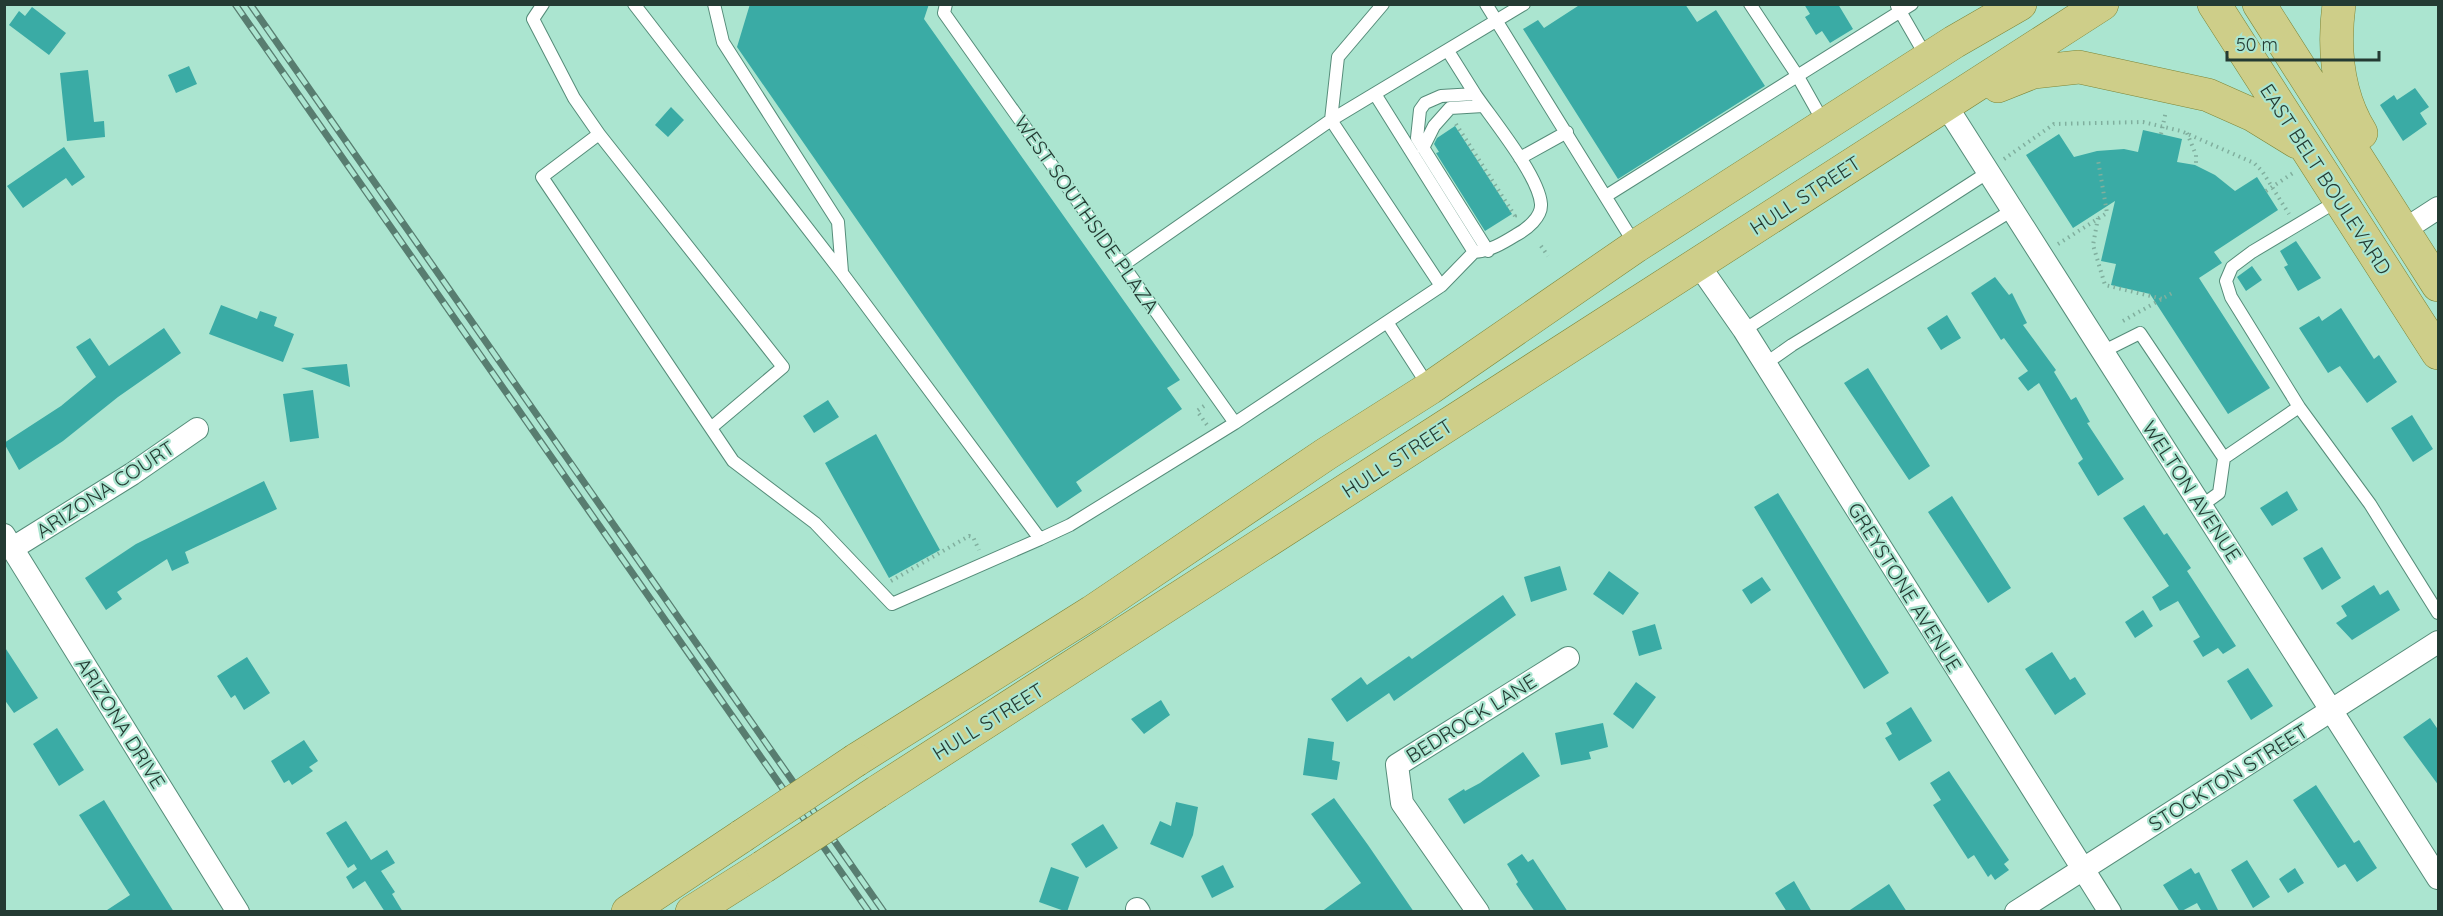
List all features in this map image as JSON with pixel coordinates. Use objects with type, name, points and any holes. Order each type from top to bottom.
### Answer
[{"type":"main road","points":[[1941,50],[1987,4]]},
{"type":"main road","name":"HULL STREET","points":[[628,912],[856,760],[1092,612],[1326,454],[1430,388],[1636,246],[1941,50],[2020,4]]},
{"type":"main road","name":"HULL STREET","points":[[692,912],[2102,4]]},
{"type":"main road","name":"EAST BELT BOULEVARD","points":[[2214,4],[2301,159],[2339,200],[2439,353]]},
{"type":"main road","name":"EAST BELT BOULEVARD","points":[[2259,4],[2439,285]]},
{"type":"main road","points":[[2339,4],[2336,58],[2343,93],[2352,118],[2384,168],[2404,230]]},
{"type":"main road","points":[[1945,104],[2033,72],[2079,67],[2208,95],[2253,115],[2301,159]]},
{"type":"main road","points":[[1698,264],[1698,242],[1725,190]]},
{"type":"main road","points":[[1614,319],[1631,284],[1637,262],[1636,246]]},
{"type":"street","name":"WELTON AVENUE","points":[[1945,104],[1994,167],[2011,211],[2439,878]]},
{"type":"street","points":[[2404,230],[2439,208]]},
{"type":"street","name":"GREYSTONE AVENUE","points":[[1698,264],[1744,330],[2110,912]]},
{"type":"street","name":"ARIZONA COURT","points":[[9,541],[132,474],[197,429]]},
{"type":"street","name":"ARIZONA DRIVE","points":[[9,541],[238,912]]},
{"type":"street","name":"STOCKTON STREET","points":[[2016,912],[2439,642]]},
{"type":"street","name":"BEDROCK LANE","points":[[1478,912],[1402,803],[1397,765],[1568,658]]},
{"type":"lane","points":[[543,4],[533,19],[574,98],[598,134],[783,367],[712,427]]},
{"type":"lane","points":[[634,4],[842,273],[1040,539]]},
{"type":"lane","points":[[714,4],[723,42],[838,222],[842,273]]},
{"type":"lane","name":"WEST SOUTHSIDE PLAZA","points":[[946,4],[944,13],[1235,423]]},
{"type":"lane","points":[[1383,4],[1338,57],[1331,120],[1441,286]]},
{"type":"lane","points":[[1486,4],[1636,246]]},
{"type":"lane","points":[[1123,265],[1331,120],[1524,4]]},
{"type":"lane","points":[[1750,4],[1797,75],[1826,125]]},
{"type":"lane","points":[[1606,196],[1899,8],[1912,4]]},
{"type":"lane","points":[[1899,8],[1941,50]]},
{"type":"lane","points":[[598,134],[542,177],[733,461],[815,523],[892,604],[1070,525],[1235,423],[1441,286],[1474,252],[1488,251],[1519,234],[1539,216],[1541,205],[1537,189],[1520,158],[1448,51]]},
{"type":"lane","points":[[1375,94],[1399,136],[1474,252]]},
{"type":"lane","points":[[1475,94],[1441,96],[1425,103],[1420,110],[1417,138],[1488,251]]},
{"type":"lane","points":[[1423,148],[1434,126],[1450,108],[1483,106]]},
{"type":"lane","points":[[1520,158],[1567,132]]},
{"type":"lane","points":[[1744,330],[1994,167]]},
{"type":"lane","points":[[2339,200],[2252,252],[2232,267],[2226,281],[2231,297],[2300,407],[2370,504],[2439,613]]},
{"type":"lane","points":[[1765,364],[1801,339],[2011,211]]},
{"type":"lane","points":[[1387,321],[1430,388]]},
{"type":"lane","points":[[2102,352],[2140,333],[2224,458],[2219,493],[2201,506]]},
{"type":"lane","points":[[2224,458],[2300,407]]},
{"type":"path","points":[[2161,134],[2167,107]]},
{"type":"path","points":[[1463,119],[1455,123],[1515,216],[1508,220]]},
{"type":"path","points":[[1994,167],[2054,124],[2143,122],[2186,133],[2254,163],[2284,203]]},
{"type":"path","points":[[2186,133],[2196,155],[2196,167]]},
{"type":"path","points":[[2266,191],[2301,159]]},
{"type":"path","points":[[2054,246],[2107,213],[2098,160]]},
{"type":"path","points":[[2098,218],[2093,245],[2105,285],[2163,298]]},
{"type":"path","points":[[1541,246],[1548,256]]},
{"type":"path","points":[[2117,325],[2175,292]]},
{"type":"path","points":[[890,580],[969,536],[973,537],[978,548]]},
{"type":"building","points":[[750,4],[929,4],[924,19],[1180,380],[1167,388],[1182,409],[1076,482],[1082,491],[1057,508],[737,47]]},
{"type":"building","points":[[1581,4],[1685,4],[1697,22],[1716,10],[1765,86],[1618,179],[1523,29],[1538,20],[1544,28]]},
{"type":"building","points":[[1804,4],[1838,4],[1853,29],[1830,43],[1822,31],[1816,35],[1805,17],[1810,14]]},
{"type":"building","points":[[32,7],[66,33],[49,55],[9,25],[19,11],[25,16]]},
{"type":"building","points":[[189,66],[197,84],[176,93],[168,75]]},
{"type":"building","points":[[88,70],[94,122],[104,121],[105,137],[67,141],[60,73]]},
{"type":"building","points":[[2415,88],[2429,107],[2420,113],[2427,124],[2403,141],[2380,105],[2394,95],[2397,100]]},
{"type":"building","points":[[671,107],[684,120],[668,137],[655,125]]},
{"type":"building","points":[[1455,126],[1512,214],[1485,231],[1436,153],[1439,152],[1434,144],[1437,138]]},
{"type":"building","points":[[2143,130],[2182,139],[2177,162],[2195,165],[2215,175],[2235,191],[2257,177],[2278,210],[2214,252],[2222,263],[2199,278],[2270,388],[2228,414],[2150,294],[2111,285],[2116,264],[2101,261],[2115,201],[2073,228],[2026,155],[2059,134],[2074,157],[2097,151],[2124,149],[2138,152]]},
{"type":"building","points":[[64,147],[85,177],[72,186],[66,178],[23,208],[7,186]]},
{"type":"building","points":[[2296,241],[2321,278],[2298,291],[2284,267],[2288,265],[2280,251]]},
{"type":"building","points":[[2252,266],[2262,280],[2246,291],[2237,277]]},
{"type":"building","points":[[1995,277],[2009,295],[2012,293],[2027,323],[2023,325],[2056,370],[2054,372],[2071,400],[2076,397],[2090,422],[2087,423],[2124,479],[2098,496],[2078,463],[2083,459],[2039,383],[2028,391],[2018,378],[2028,371],[2004,338],[2001,340],[1971,293]]},
{"type":"building","points":[[221,305],[257,319],[260,311],[277,317],[274,326],[294,334],[283,362],[209,334]]},
{"type":"building","points":[[2341,308],[2374,359],[2379,355],[2397,382],[2367,403],[2340,366],[2328,373],[2299,328],[2319,316],[2322,321]]},
{"type":"building","points":[[1947,315],[1961,338],[1941,350],[1927,328]]},
{"type":"building","points":[[164,328],[181,353],[118,397],[63,441],[19,470],[4,443],[61,406],[96,377],[76,347],[90,338],[109,366]]},
{"type":"building","points":[[347,364],[350,387],[301,368]]},
{"type":"building","points":[[1868,368],[1930,466],[1909,480],[1844,383]]},
{"type":"building","points":[[313,390],[319,438],[290,442],[283,394]]},
{"type":"building","points":[[828,400],[839,417],[814,433],[803,416]]},
{"type":"building","points":[[2412,415],[2433,449],[2413,462],[2391,428]]},
{"type":"building","points":[[876,434],[940,550],[889,578],[825,463]]},
{"type":"building","points":[[264,481],[277,509],[185,552],[189,563],[172,571],[167,559],[117,592],[122,599],[106,610],[85,578],[136,544]]},
{"type":"building","points":[[2287,491],[2298,510],[2272,526],[2260,508]]},
{"type":"building","points":[[1778,493],[1889,673],[1864,689],[1754,507]]},
{"type":"building","points":[[1952,496],[2011,588],[1988,603],[1928,512]]},
{"type":"building","points":[[2144,505],[2164,535],[2167,533],[2191,568],[2187,571],[2236,646],[2223,654],[2218,648],[2203,657],[2193,641],[2200,637],[2178,601],[2160,611],[2152,597],[2169,586],[2123,518]]},
{"type":"building","points":[[2322,547],[2341,578],[2322,590],[2303,558]]},
{"type":"building","points":[[1560,566],[1567,590],[1531,602],[1524,577]]},
{"type":"building","points":[[1609,571],[1639,593],[1623,615],[1593,594]]},
{"type":"building","points":[[1762,577],[1771,590],[1751,604],[1742,590]]},
{"type":"building","points":[[2374,585],[2380,595],[2388,590],[2400,610],[2352,640],[2336,623],[2347,616],[2341,606]]},
{"type":"building","points":[[1503,595],[1516,615],[1394,701],[1389,693],[1347,722],[1331,699],[1361,677],[1367,685],[1409,656],[1412,659]]},
{"type":"building","points":[[2143,610],[2153,626],[2135,638],[2125,622]]},
{"type":"building","points":[[1655,624],[1662,649],[1639,656],[1632,631]]},
{"type":"building","points":[[4,646],[38,698],[14,713],[4,699]]},
{"type":"building","points":[[2052,652],[2070,680],[2075,677],[2086,694],[2055,715],[2025,669]]},
{"type":"building","points":[[247,657],[270,693],[244,710],[235,695],[231,698],[217,676]]},
{"type":"building","points":[[2248,668],[2273,706],[2251,720],[2227,681]]},
{"type":"building","points":[[1636,682],[1656,697],[1633,729],[1613,714]]},
{"type":"building","points":[[1161,700],[1170,715],[1144,734],[1131,719]]},
{"type":"building","points":[[1911,707],[1932,741],[1899,761],[1885,738],[1892,734],[1886,723]]},
{"type":"building","points":[[2430,718],[2439,731],[2439,786],[2403,737]]},
{"type":"building","points":[[1603,723],[1608,747],[1589,752],[1591,759],[1561,765],[1555,733]]},
{"type":"building","points":[[57,728],[84,770],[59,786],[33,744]]},
{"type":"building","points":[[1308,738],[1334,742],[1332,760],[1340,762],[1337,780],[1303,775]]},
{"type":"building","points":[[304,740],[318,761],[309,767],[313,771],[292,785],[289,780],[284,783],[271,761]]},
{"type":"building","points":[[1523,752],[1540,776],[1464,824],[1448,799],[1480,783]]},
{"type":"building","points":[[1949,771],[2009,860],[2004,864],[2009,870],[1995,880],[1991,874],[1988,877],[1974,855],[1968,859],[1933,805],[1941,800],[1930,783]]},
{"type":"building","points":[[2316,785],[2354,843],[2359,840],[2377,868],[2357,882],[2345,864],[2338,868],[2293,800]]},
{"type":"building","points":[[1334,798],[1414,912],[1321,912],[1361,883],[1311,814]]},
{"type":"building","points":[[104,800],[174,912],[104,912],[130,895],[79,815]]},
{"type":"building","points":[[1176,802],[1198,807],[1193,835],[1183,858],[1150,844],[1160,821],[1171,826]]},
{"type":"building","points":[[346,821],[371,860],[387,850],[395,863],[381,871],[395,892],[392,894],[403,912],[385,912],[365,881],[353,889],[346,877],[357,869],[354,864],[348,868],[326,833]]},
{"type":"building","points":[[1103,824],[1118,848],[1086,868],[1071,844]]},
{"type":"building","points":[[1522,854],[1528,862],[1533,859],[1568,912],[1535,912],[1516,884],[1518,882],[1507,864]]},
{"type":"building","points":[[2247,860],[2270,897],[2253,908],[2231,870]]},
{"type":"building","points":[[1223,865],[1234,887],[1212,898],[1201,876]]},
{"type":"building","points":[[1051,867],[1079,877],[1067,912],[1039,902]]},
{"type":"building","points":[[2191,868],[2195,874],[2199,872],[2219,912],[2202,912],[2197,903],[2180,912],[2163,885]]},
{"type":"building","points":[[2295,868],[2304,883],[2288,893],[2279,879]]},
{"type":"building","points":[[1794,881],[1812,912],[1787,912],[1775,893]]},
{"type":"building","points":[[1889,884],[1907,912],[1847,912]]},
{"type":"railway","points":[[235,4],[869,912]]},
{"type":"railway","points":[[250,4],[884,912]]}]
